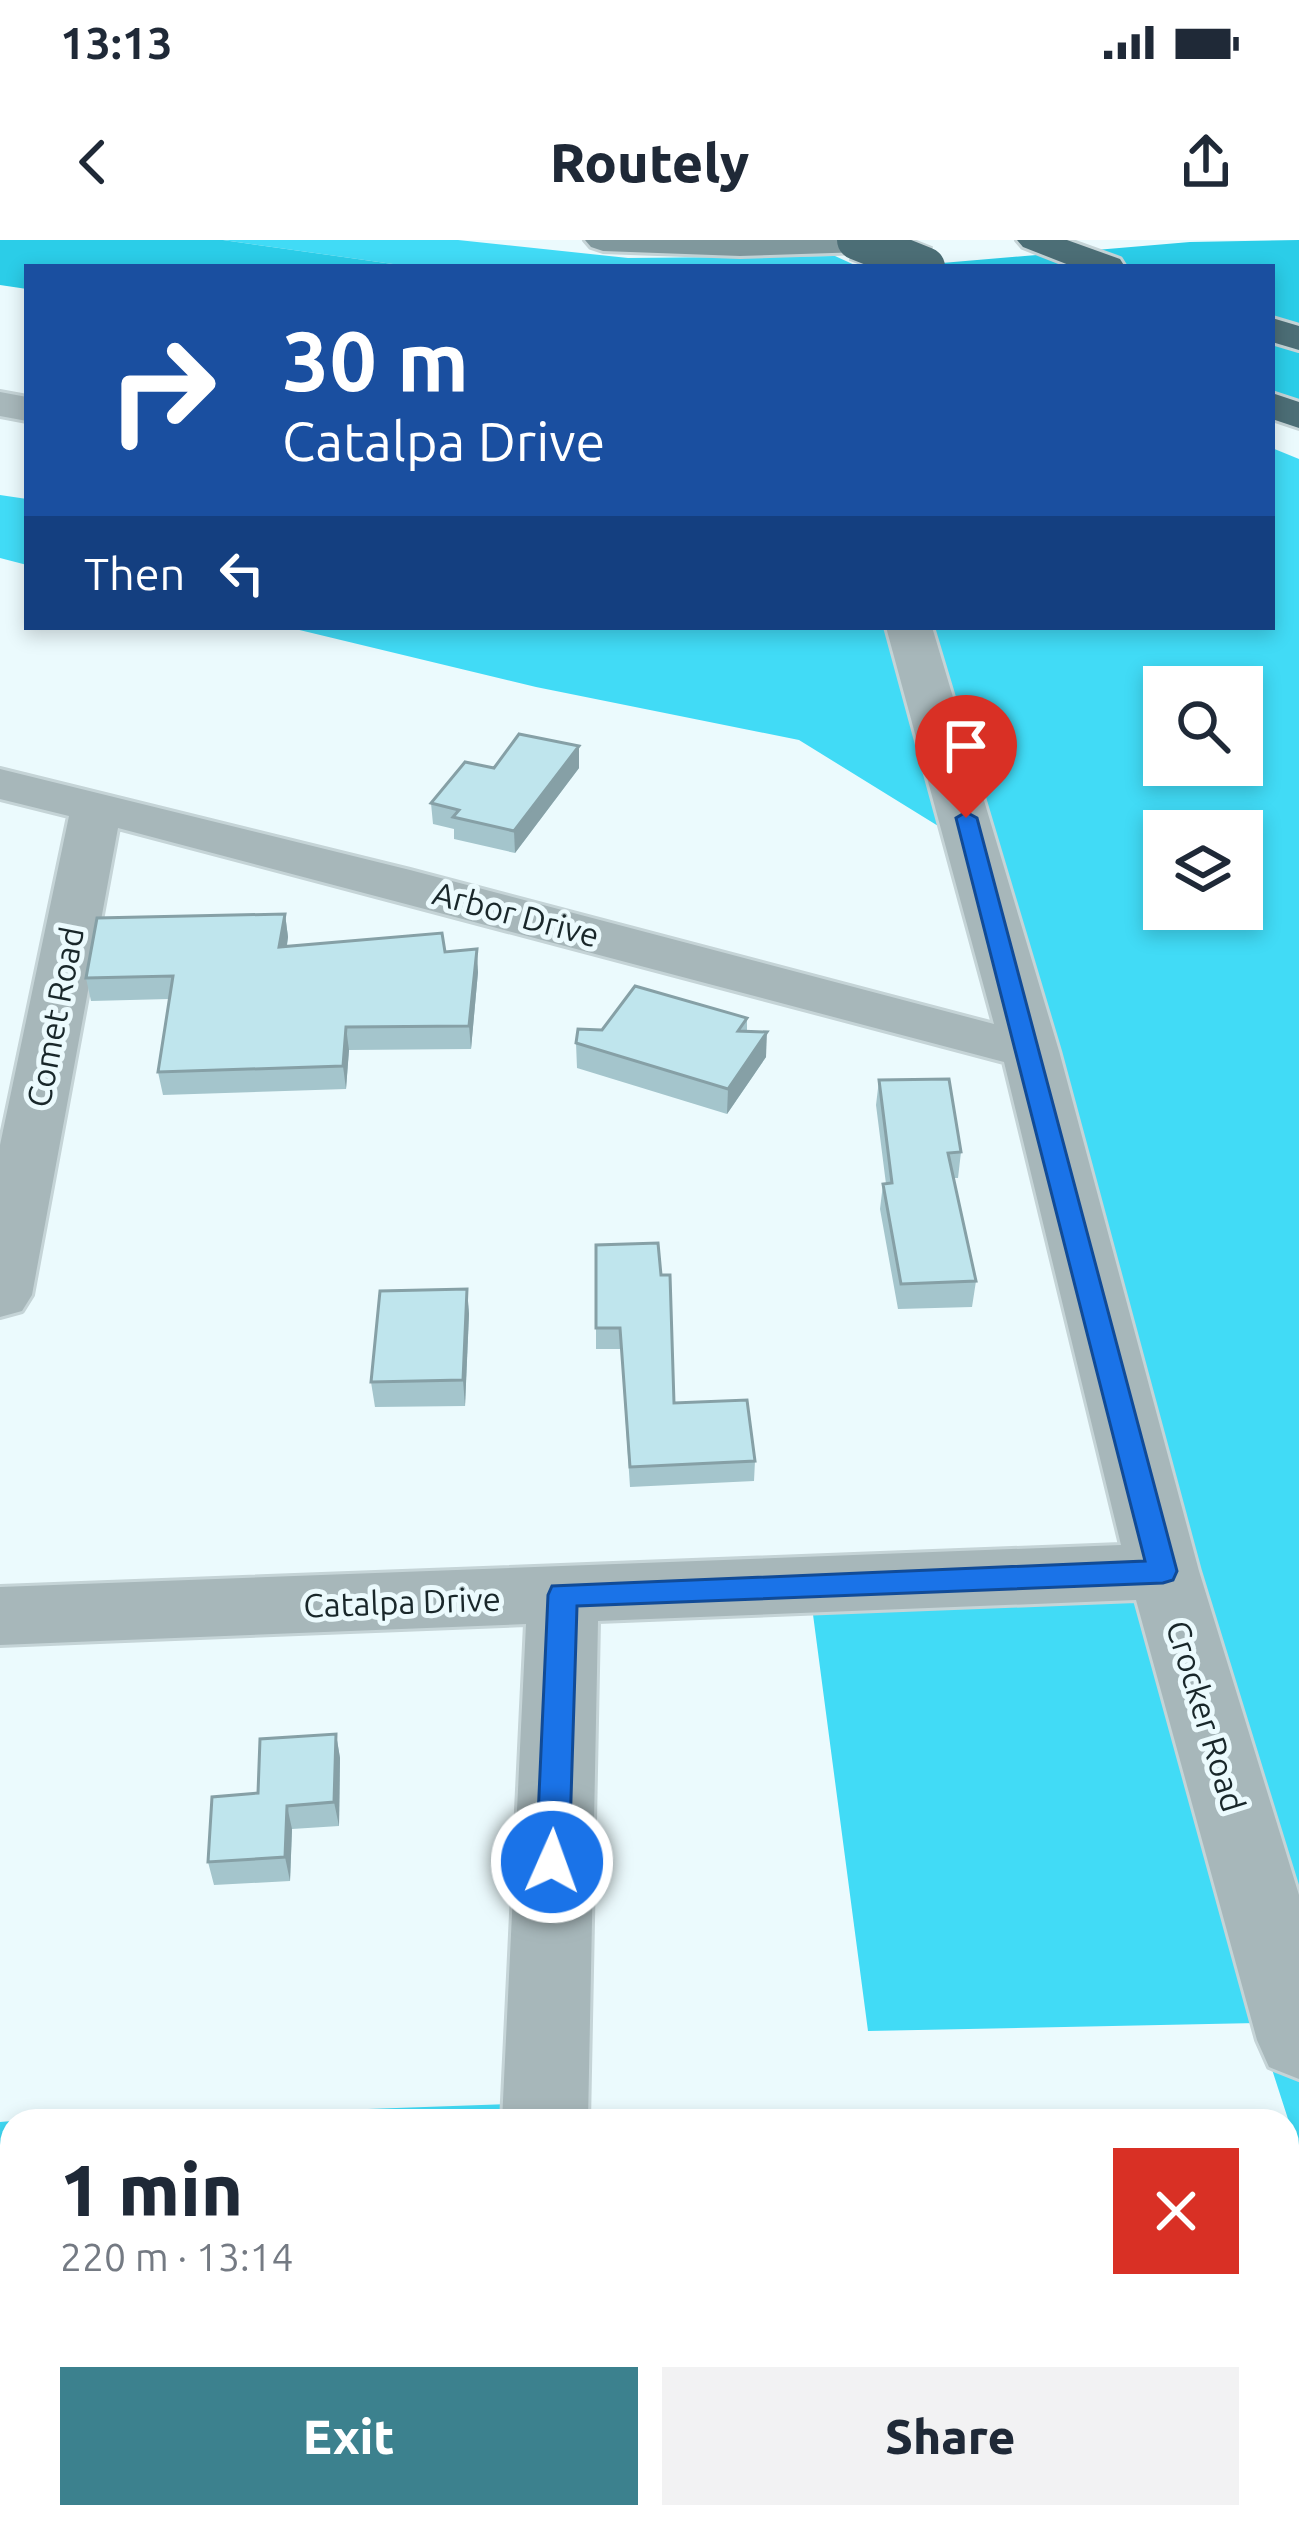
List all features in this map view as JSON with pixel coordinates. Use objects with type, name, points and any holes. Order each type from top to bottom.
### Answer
[{"type":"highway","points":[[857,240],[917,264]]},
{"type":"highway","points":[[1035,240],[1099,264]]},
{"type":"street","points":[[602,240],[725,245],[896,240]]},
{"type":"street","name":"Crocker Road","points":[[910,630],[1030,1052],[1163,1571],[1225,1768],[1299,2040]]},
{"type":"street","name":"Arbor Drive","points":[[0,784],[391,881],[1030,1052]]},
{"type":"street","name":"Comet Road","points":[[0,1294],[96,810]]},
{"type":"street","name":"Catalpa Drive","points":[[0,1616],[1163,1571]]},
{"type":"street","points":[[544,2109],[563,1595]]},
{"type":"shaded area","points":[[0,240],[223,240],[393,264],[24,264],[24,289],[0,285]]},
{"type":"shaded area","points":[[223,240],[458,240],[628,258],[835,256],[852,264],[393,264]]},
{"type":"shaded area","points":[[1299,240],[1299,403],[1275,404],[1275,264],[930,264],[1190,242]]},
{"type":"shaded area","points":[[1275,449],[1299,459],[1299,2109],[1285,2109],[1257,2023],[868,2031],[812,1607],[1150,1587],[943,829],[799,740],[536,687],[299,630],[1275,630]]},
{"type":"shaded area","points":[[0,495],[24,499],[24,564],[0,558]]},
{"type":"shaded area","points":[[536,2103],[536,2109],[365,2109]]},
{"type":"building","points":[[519,734],[579,746],[514,831],[453,817],[459,810],[431,803],[465,762],[494,768]]},
{"type":"building","points":[[285,914],[279,947],[442,933],[445,952],[477,949],[469,1026],[346,1027],[343,1066],[158,1072],[173,976],[86,978],[97,918]]},
{"type":"building","points":[[635,986],[747,1018],[738,1031],[767,1032],[728,1089],[576,1043],[578,1029],[602,1030]]},
{"type":"building","points":[[949,1079],[961,1152],[948,1153],[976,1281],[901,1284],[883,1184],[892,1183],[879,1080]]},
{"type":"building","points":[[658,1243],[661,1275],[670,1275],[674,1403],[747,1400],[755,1461],[630,1467],[620,1328],[596,1328],[596,1245]]},
{"type":"building","points":[[467,1289],[463,1380],[371,1382],[380,1291]]},
{"type":"building","points":[[336,1734],[334,1802],[287,1806],[285,1857],[208,1862],[212,1797],[258,1793],[260,1739]]},
{"type":"route","points":[[552,1862],[563,1595],[1163,1571],[966,818]]}]
